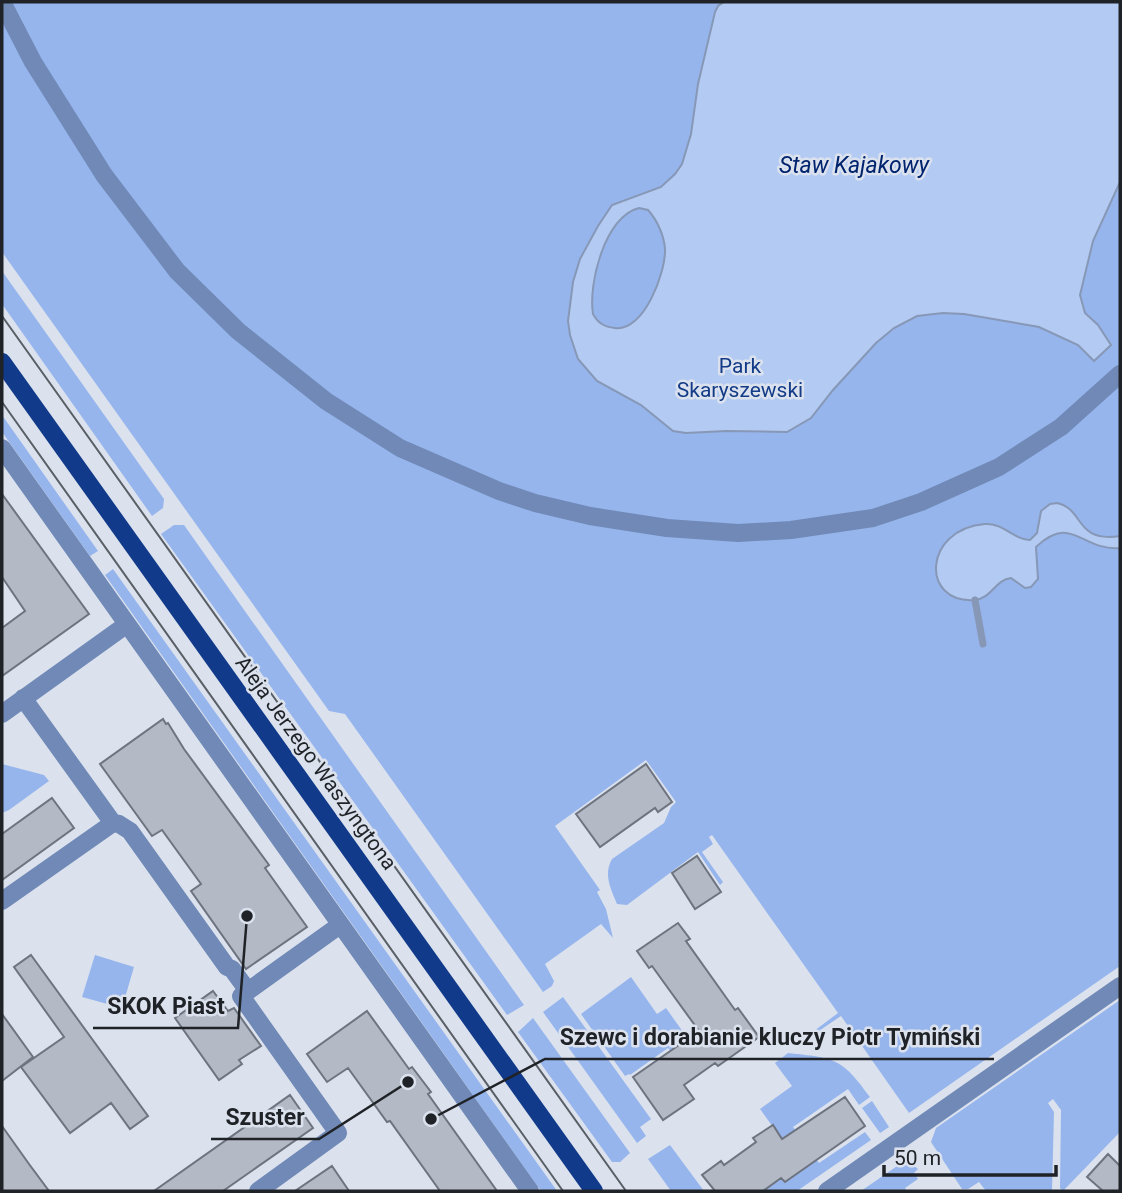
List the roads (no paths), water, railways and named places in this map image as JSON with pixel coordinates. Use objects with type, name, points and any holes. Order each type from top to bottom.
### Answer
[{"type":"main road","name":"Aleja Jerzego Waszyngtona","points":[[2,362],[594,1191]]},
{"type":"street","points":[[2,2],[33,62],[104,175],[177,271],[229,322],[326,401],[367,429],[400,448],[511,495],[590,516],[667,528],[738,533],[791,530],[873,518],[921,502],[999,467],[1061,427],[1120,373]]},
{"type":"street","points":[[2,448],[530,1191]]},
{"type":"street","points":[[2,714],[126,625]]},
{"type":"street","points":[[23,698],[113,823]]},
{"type":"street","points":[[2,901],[113,823],[119,824],[130,831],[227,967],[232,968],[248,990]]},
{"type":"street","points":[[258,1191],[338,1133],[241,996],[340,925]]},
{"type":"street","points":[[827,1191],[1120,986]]},
{"type":"water","name":"Staw Kajakowy","points":[[724,2],[1120,2],[1120,182],[1093,241],[1080,295],[1085,313],[1098,325],[1111,345],[1094,361],[1078,345],[1039,327],[964,314],[917,316],[894,328],[876,343],[811,418],[787,432],[673,431],[641,405],[597,381],[578,359],[568,321],[573,282],[580,259],[612,205],[661,187],[682,164],[691,134],[698,84],[718,6]],"holes":[[[639,208],[648,210],[660,228],[664,244],[662,272],[651,299],[635,321],[626,327],[608,327],[599,322],[593,314],[593,286],[601,253],[608,237],[627,214]]]},
{"type":"water","points":[[1050,504],[1066,506],[1087,530],[1095,535],[1120,536],[1120,548],[1095,544],[1068,533],[1059,533],[1048,537],[1036,547],[1038,579],[1031,587],[1025,588],[1011,578],[1006,579],[986,596],[975,600],[957,598],[945,591],[938,579],[936,565],[940,551],[950,539],[965,529],[992,524],[1030,540],[1037,533],[1041,511]]},
{"type":"waterway","points":[[975,600],[983,644]]},
{"type":"tram line","points":[[2,316],[626,1191]]},
{"type":"tram line","points":[[2,402],[563,1191]]},
{"type":"place","name":"SKOK Piast","points":[[247,916]]},
{"type":"place","name":"Szuster","points":[[408,1082]]},
{"type":"place","name":"Szewc i dorabianie kluczy Piotr Tymiński","points":[[431,1119]]},
{"type":"park label","name":"Park Skaryszewski","points":[[740,378]]}]
